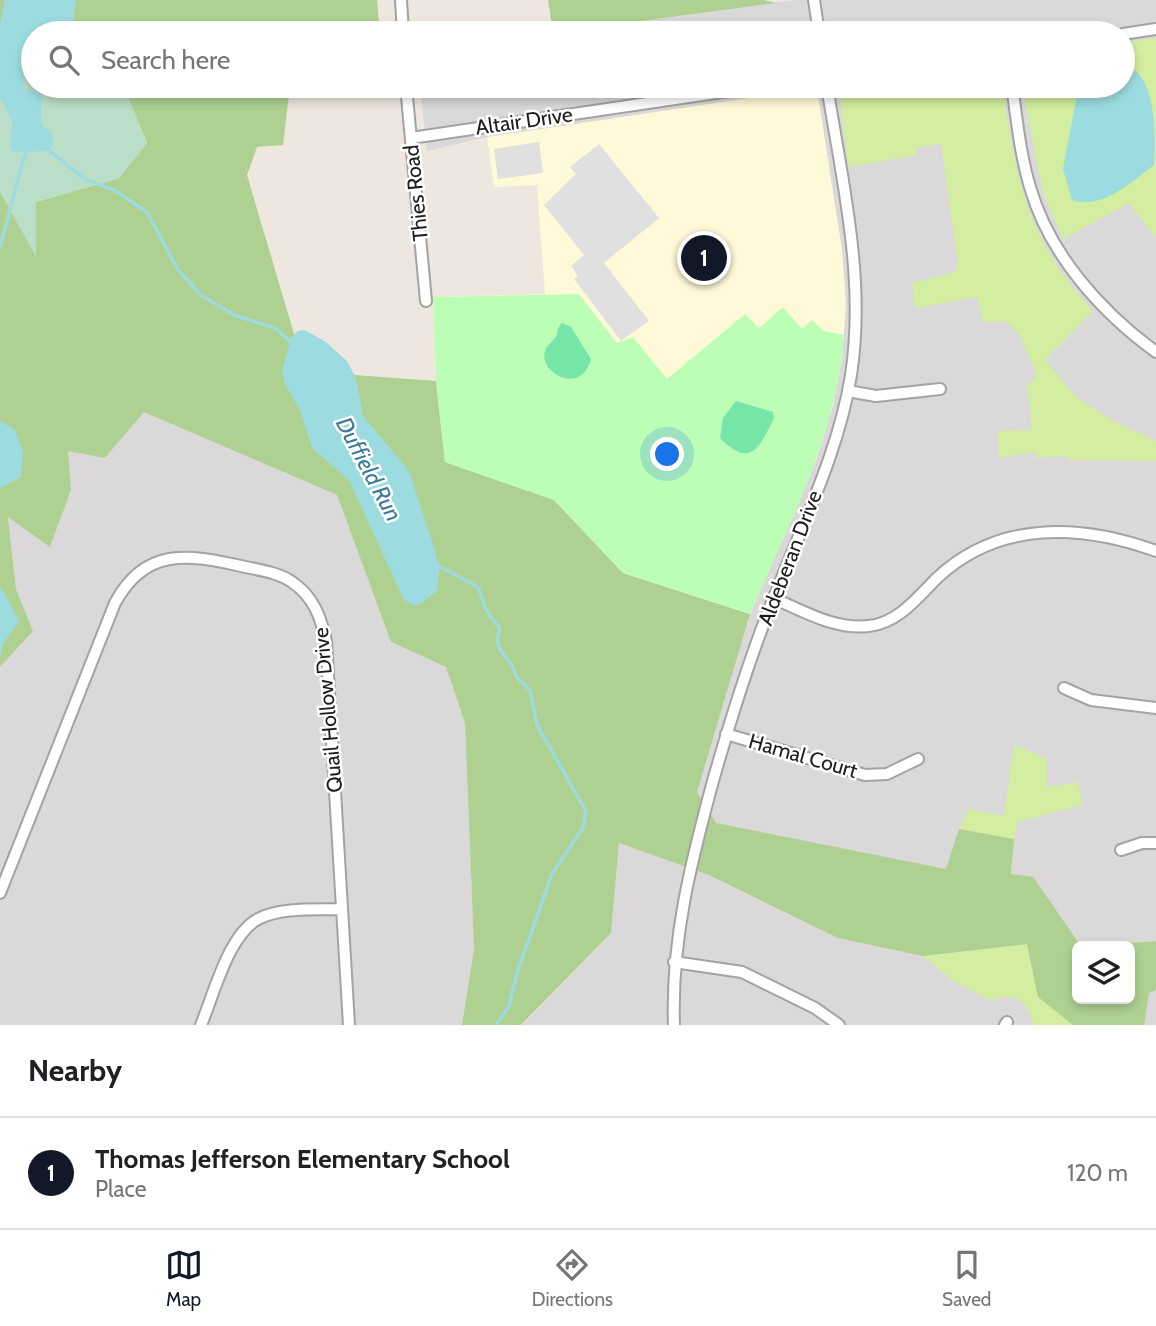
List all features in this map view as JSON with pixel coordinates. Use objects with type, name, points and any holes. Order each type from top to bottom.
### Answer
[{"type":"street","points":[[401,0],[402,21]]},
{"type":"street","points":[[814,0],[817,21]]},
{"type":"street","points":[[1135,32],[1156,29]]},
{"type":"street","name":"Thies Road","points":[[408,98],[426,301]]},
{"type":"street","name":"Altair Drive","points":[[411,138],[682,98]]},
{"type":"street","name":"Aldeberan Drive","points":[[674,1025],[674,962],[689,873],[726,734],[773,598],[825,468],[848,391],[856,326],[855,275],[829,98]]},
{"type":"street","points":[[1014,98],[1021,151],[1030,189],[1045,225],[1090,293],[1123,326],[1156,352]]},
{"type":"street","points":[[848,391],[876,396],[940,389]]},
{"type":"street","points":[[773,598],[840,625],[870,626],[901,612],[962,558],[1005,539],[1046,531],[1075,531],[1116,537],[1156,551]]},
{"type":"street","name":"Quail Hollow Drive","points":[[0,893],[122,590],[132,578],[155,563],[193,556],[282,576],[299,587],[318,612],[327,652],[349,1025]]},
{"type":"street","points":[[1064,688],[1091,700],[1156,708]]},
{"type":"street","name":"Hamal Court","points":[[726,734],[865,775],[887,774],[918,760]]},
{"type":"street","points":[[1121,850],[1142,843],[1156,843]]},
{"type":"street","points":[[201,1025],[236,941],[251,923],[261,917],[285,912],[341,909]]},
{"type":"street","points":[[674,962],[742,972],[815,1008],[839,1025]]},
{"type":"shaded area","points":[[794,0],[1156,0],[1156,1025],[522,1025],[611,933],[619,843],[675,861],[750,614],[816,460],[833,405],[842,357],[846,305],[842,250],[818,98],[1135,98],[1135,21],[643,21]]},
{"type":"shaded area","points":[[421,98],[802,98],[487,137],[427,151]]},
{"type":"shaded area","points":[[749,98],[818,98],[842,250],[846,305],[842,357],[833,405],[816,460],[750,614],[436,381],[433,297],[545,294],[537,185],[494,187],[487,137]]},
{"type":"shaded area","points":[[539,142],[543,173],[498,179],[494,149]]},
{"type":"shaded area","points":[[599,144],[659,218],[604,263],[649,321],[621,341],[574,279],[578,276],[571,266],[584,255],[544,205],[576,174],[570,167]]},
{"type":"shaded area","points":[[144,411],[337,495],[391,642],[446,667],[465,723],[474,948],[462,1025],[0,1025],[0,667],[33,631],[16,589],[8,516],[50,547],[71,490],[68,450],[105,458]]},
{"type":"green space","points":[[0,0],[377,0],[379,21],[21,21],[21,60],[0,64]]},
{"type":"green space","points":[[548,0],[764,0],[776,3],[642,21],[551,21]]},
{"type":"green space","points":[[1156,38],[1156,238],[1129,203],[1063,239],[1043,193],[1024,98],[1135,98],[1135,41]]},
{"type":"green space","points":[[21,60],[21,98],[128,98],[147,143],[119,178],[36,202],[36,257],[0,191],[0,64]]},
{"type":"green space","points":[[128,98],[289,98],[283,145],[257,147],[247,175],[294,334],[355,375],[436,381],[445,462],[554,500],[623,573],[750,614],[697,792],[716,823],[946,869],[959,829],[1014,839],[1011,874],[1033,877],[1078,941],[1072,941],[1072,1004],[1135,1004],[1135,943],[1156,941],[1156,990],[1149,993],[1144,1025],[1073,1025],[1038,997],[1027,944],[923,956],[838,938],[709,875],[619,843],[611,933],[521,1025],[462,1025],[474,948],[465,723],[446,667],[391,642],[337,495],[144,412],[105,458],[68,451],[71,490],[50,547],[8,517],[16,589],[33,631],[0,667],[0,191],[36,255],[36,202],[119,178],[147,143]]},
{"type":"green space","points":[[840,98],[1004,98],[1019,179],[1038,233],[1070,284],[1093,311],[1045,360],[1076,397],[1115,422],[1156,441],[1156,461],[1068,460],[1067,456],[1036,458],[1035,452],[999,458],[997,431],[1032,430],[1027,386],[1037,375],[1019,334],[1006,321],[983,322],[977,297],[915,308],[912,283],[954,272],[958,264],[941,144],[917,148],[917,155],[848,167]]},
{"type":"green space","points":[[579,294],[617,343],[633,337],[667,379],[745,314],[759,328],[783,307],[802,329],[812,320],[824,331],[844,335],[840,372],[821,443],[795,512],[750,614],[623,573],[554,500],[445,462],[436,381],[433,297]]},
{"type":"green space","points":[[562,323],[571,327],[591,359],[579,377],[570,379],[554,373],[545,359],[546,349]]},
{"type":"green space","points":[[736,401],[773,412],[774,418],[759,445],[747,453],[731,447],[720,438],[723,418]]},
{"type":"green space","points":[[1014,745],[1047,759],[1047,788],[1078,782],[1082,805],[1018,822],[1014,839],[959,829],[969,809],[1004,816]]},
{"type":"green space","points":[[1027,944],[1038,997],[1073,1025],[1033,1025],[1031,1015],[1021,1000],[1005,996],[991,1001],[950,979],[923,956]]},
{"type":"water","points":[[5,0],[76,0],[73,21],[21,21],[21,98],[42,98],[41,124],[52,133],[53,146],[47,151],[13,152],[10,147],[12,120],[0,98],[0,24]]},
{"type":"water","points":[[1135,71],[1143,79],[1151,102],[1154,165],[1105,198],[1083,202],[1072,200],[1063,169],[1076,98],[1135,98]]},
{"type":"water","points":[[305,330],[326,342],[347,361],[356,378],[363,416],[409,471],[439,569],[437,591],[419,605],[411,605],[403,598],[349,480],[312,448],[300,410],[285,384],[282,371],[291,338],[298,331]]},
{"type":"water","points":[[0,421],[15,430],[23,451],[21,477],[0,488]]},
{"type":"water","points":[[0,586],[19,621],[3,644],[0,658]]},
{"type":"waterway","name":"Duffield Run","points":[[46,148],[85,179],[114,190],[147,212],[178,270],[201,295],[234,315],[275,328],[294,345]]},
{"type":"waterway","points":[[0,247],[26,150]]},
{"type":"waterway","name":"Duffield Run","points":[[435,564],[478,587],[486,610],[500,629],[497,638],[499,648],[513,667],[517,678],[530,690],[537,725],[586,811],[583,828],[552,874],[517,973],[509,1006],[496,1025]]},
{"type":"place","name":"Thomas Jefferson Elementary School","points":[[704,258]]}]
